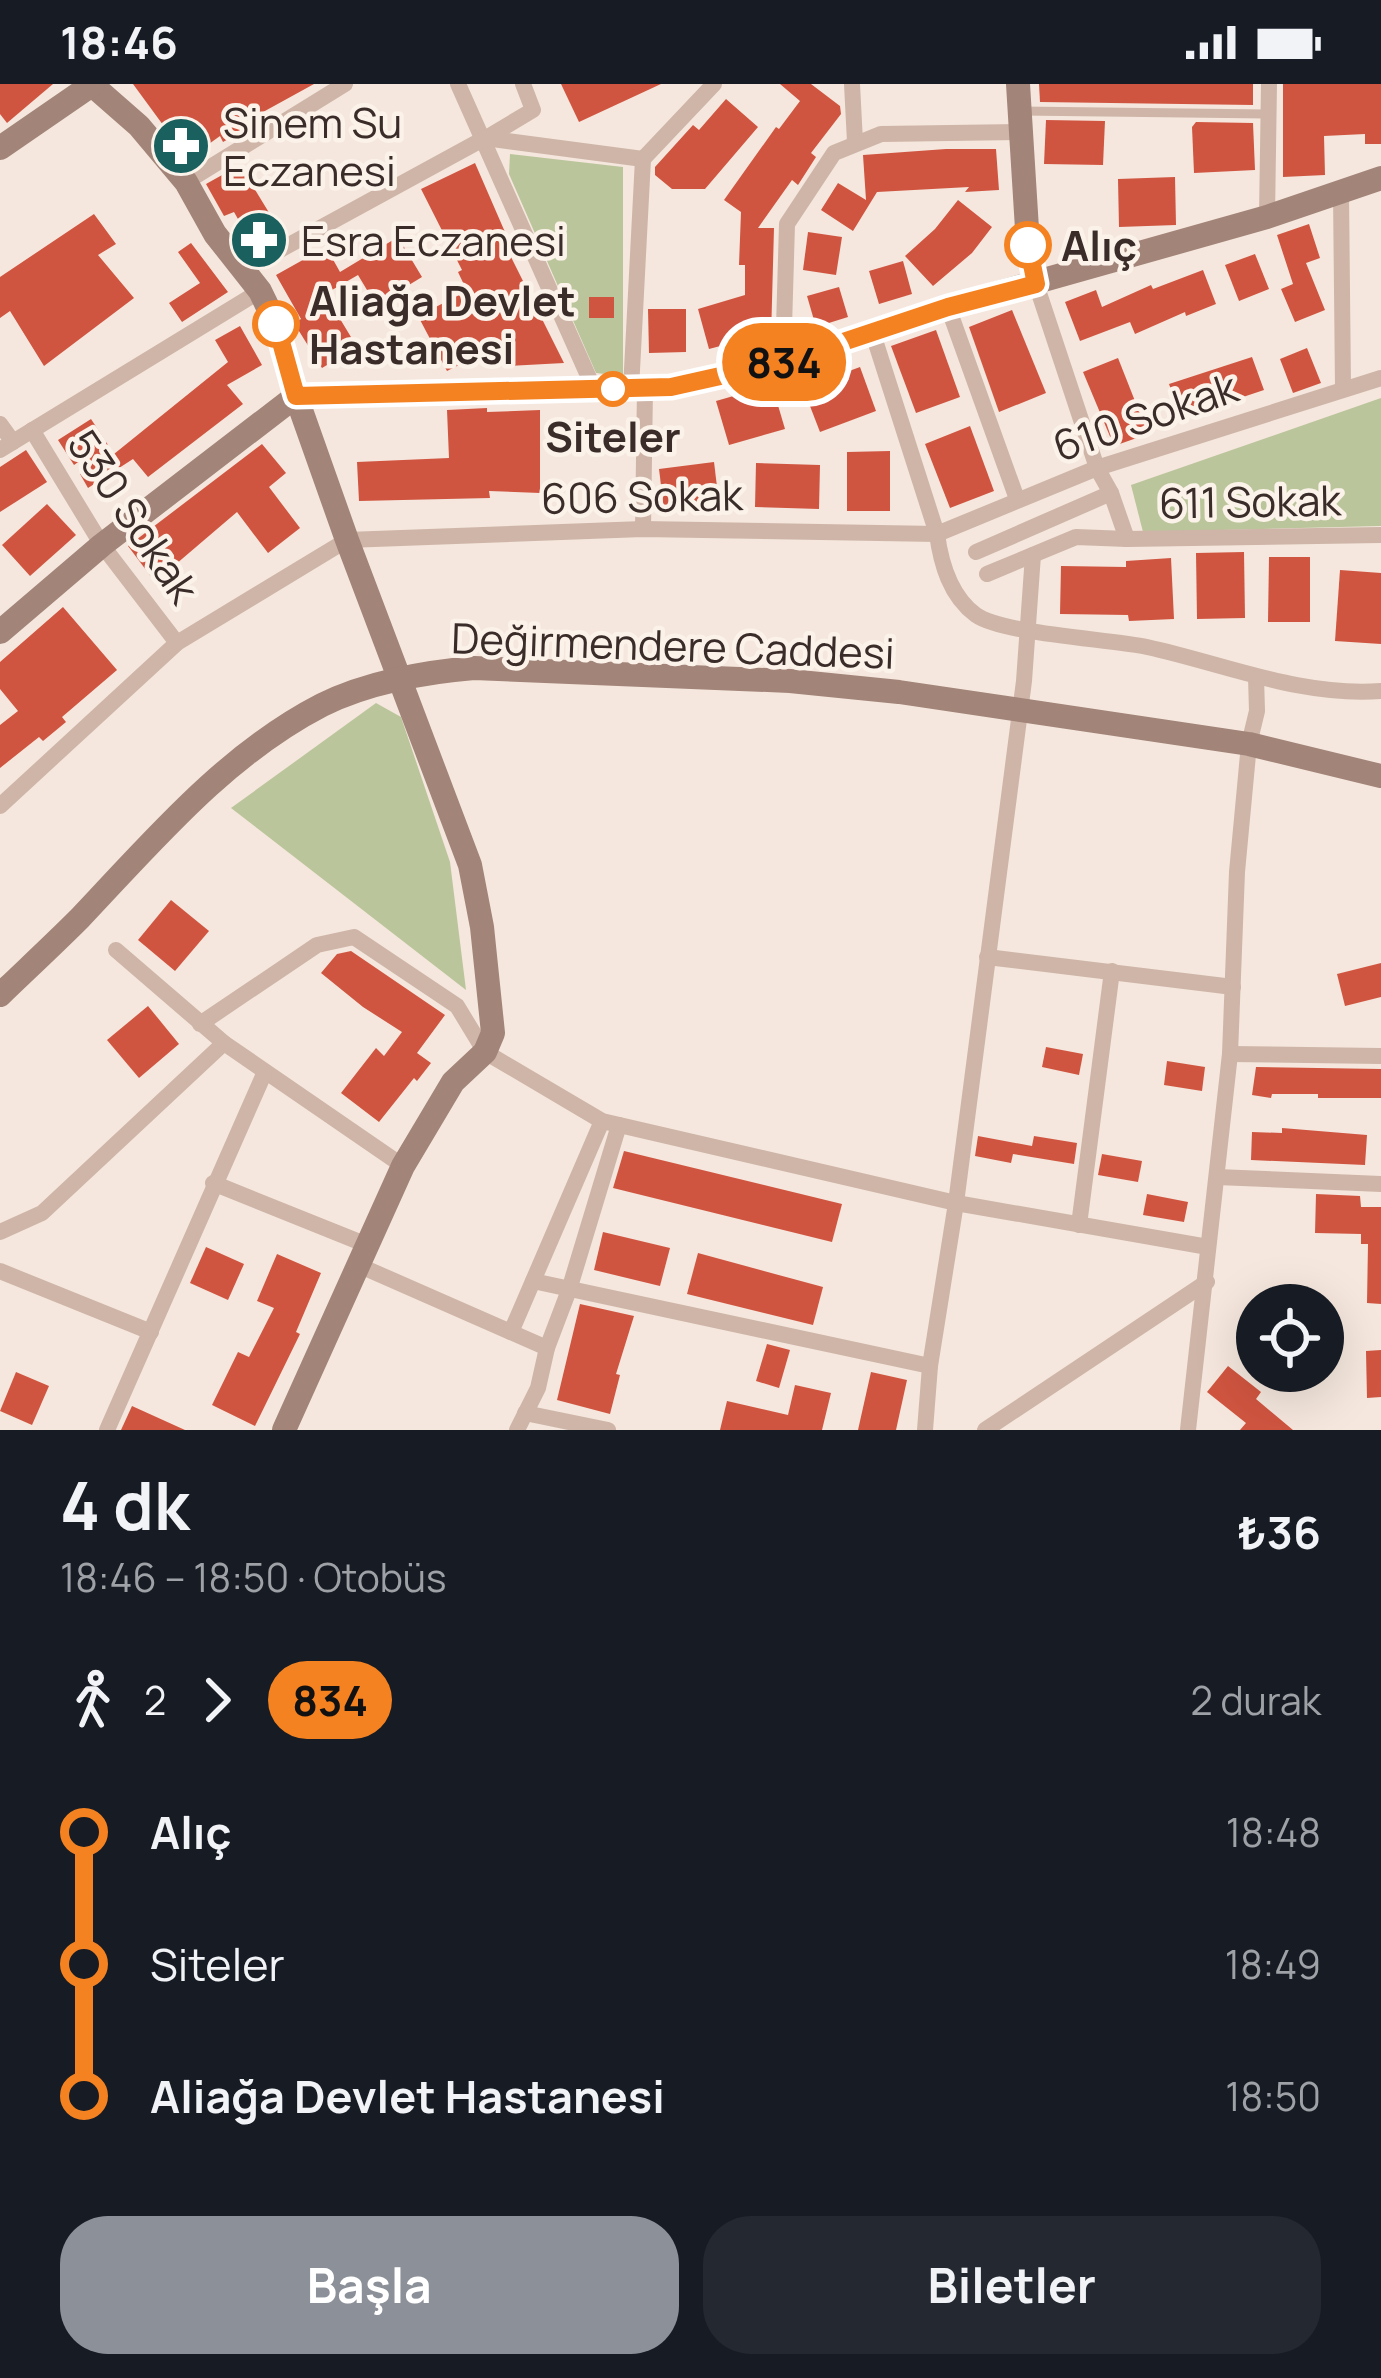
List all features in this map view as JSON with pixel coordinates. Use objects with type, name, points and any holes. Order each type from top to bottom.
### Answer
[{"type":"street","points":[[0,148],[92,84],[139,126],[186,182],[215,234],[245,269],[276,324],[347,540],[470,865],[494,1033],[485,1052],[453,1082],[403,1166],[284,1430]]},
{"type":"street","points":[[186,182],[345,84]]},
{"type":"street","points":[[458,84],[594,389]]},
{"type":"street","points":[[245,269],[533,110],[523,84]]},
{"type":"street","points":[[643,529],[638,389],[643,160],[714,84]]},
{"type":"street","points":[[852,84],[855,142]]},
{"type":"street","points":[[1018,84],[1028,244],[1036,284]]},
{"type":"street","points":[[1267,218],[1269,84]]},
{"type":"street","points":[[783,362],[787,224],[834,153],[881,134],[1021,121]]},
{"type":"street","points":[[485,139],[643,160]]},
{"type":"street","points":[[0,632],[102,544],[296,396],[671,387],[783,362],[948,307],[1267,218],[1381,178]]},
{"type":"street","points":[[1341,193],[1343,388]]},
{"type":"street","name":"611 Sokak","points":[[1036,284],[1097,467],[1112,493],[1127,539],[1381,536]]},
{"type":"street","points":[[0,424],[7,446],[260,292]]},
{"type":"street","points":[[948,307],[1017,499]]},
{"type":"street","points":[[873,334],[940,555],[954,592],[978,617],[1029,630],[1148,647],[1256,677],[1348,693],[1381,691]]},
{"type":"street","name":"610 Sokak","points":[[937,534],[1097,467],[1381,378]]},
{"type":"street","name":"530 Sokak","points":[[32,430],[102,544],[177,643]]},
{"type":"street","points":[[976,552],[1112,493]]},
{"type":"street","name":"606 Sokak","points":[[347,540],[643,529],[937,534]]},
{"type":"street","points":[[987,574],[1076,537],[1127,539]]},
{"type":"street","points":[[0,806],[177,643],[347,540]]},
{"type":"street","points":[[925,1430],[1020,710],[1033,555]]},
{"type":"street","name":"Değirmendere Caddesi","points":[[0,994],[195,797],[242,760],[322,705],[438,671],[473,668],[790,681],[1249,744],[1381,776]]},
{"type":"street","points":[[1188,1430],[1230,1054],[1237,872],[1249,744],[1257,711],[1256,677]]},
{"type":"street","points":[[200,1024],[317,945],[354,937],[457,1006],[485,1052],[610,1123],[956,1203],[1208,1247]]},
{"type":"street","points":[[116,950],[265,1074],[403,1166]]},
{"type":"street","points":[[987,958],[1233,987]]},
{"type":"street","points":[[1078,1225],[1112,971]]},
{"type":"street","points":[[0,1232],[42,1213],[224,1043]]},
{"type":"street","points":[[1230,1054],[1381,1056]]},
{"type":"street","points":[[107,1430],[265,1074]]},
{"type":"street","points":[[512,1332],[610,1123]]},
{"type":"street","points":[[608,1430],[521,1422],[538,1388],[569,1290],[610,1123]]},
{"type":"street","points":[[1217,1177],[1381,1184]]},
{"type":"street","points":[[213,1184],[547,1348]]},
{"type":"street","points":[[0,1271],[152,1332]]},
{"type":"street","points":[[533,1281],[930,1366]]},
{"type":"street","points":[[985,1430],[1207,1282]]},
{"type":"lane","points":[[1021,121],[1269,114]]},
{"type":"green space","points":[[510,154],[623,167],[623,376],[596,373],[509,174]]},
{"type":"green space","points":[[1381,398],[1381,526],[1143,532],[1131,485]]},
{"type":"green space","points":[[376,703],[401,717],[450,862],[466,990],[231,808]]},
{"type":"building","points":[[0,84],[53,84],[7,123],[0,114]]},
{"type":"building","points":[[133,84],[314,84],[252,118],[255,124],[223,142],[220,136],[188,159]]},
{"type":"building","points":[[561,84],[661,84],[579,122]]},
{"type":"building","points":[[780,84],[811,84],[840,106],[841,114],[811,153],[816,157],[798,185],[792,180],[758,228],[774,228],[771,338],[709,349],[698,309],[745,295],[745,265],[739,265],[741,212],[724,200],[800,101]]},
{"type":"building","points":[[1039,84],[1253,84],[1253,105],[1040,102]]},
{"type":"building","points":[[1283,84],[1381,84],[1381,144],[1365,144],[1365,134],[1324,136],[1325,175],[1283,177]]},
{"type":"building","points":[[726,99],[758,127],[705,189],[672,189],[655,175],[655,167],[693,125],[699,130]]},
{"type":"building","points":[[1046,120],[1105,121],[1103,165],[1044,164]]},
{"type":"building","points":[[1196,122],[1253,123],[1255,170],[1194,173],[1192,127]]},
{"type":"building","points":[[996,149],[999,190],[877,192],[853,231],[821,210],[838,183],[866,200],[863,155]]},
{"type":"building","points":[[475,163],[508,239],[503,241],[564,363],[507,366],[496,339],[474,350],[477,356],[447,371],[418,316],[467,291],[458,272],[462,270],[421,189]]},
{"type":"building","points":[[240,165],[282,234],[255,249],[234,212],[224,216],[206,184]]},
{"type":"building","points":[[1175,177],[1176,225],[1119,227],[1118,179]]},
{"type":"building","points":[[958,200],[992,227],[972,253],[933,286],[905,256]]},
{"type":"building","points":[[94,214],[116,244],[98,255],[134,298],[44,366],[10,311],[0,318],[0,277]]},
{"type":"building","points":[[1309,224],[1320,258],[1306,263],[1325,310],[1295,322],[1281,289],[1293,284],[1277,235]]},
{"type":"building","points":[[808,232],[842,237],[836,275],[803,270]]},
{"type":"building","points":[[398,237],[422,277],[376,305],[358,275],[325,294],[357,347],[322,368],[294,323],[301,319],[276,275],[326,247],[340,272]]},
{"type":"building","points":[[191,243],[228,292],[182,322],[169,303],[200,283],[178,252]]},
{"type":"building","points":[[1255,254],[1269,289],[1239,301],[1225,265]]},
{"type":"building","points":[[903,261],[912,294],[879,304],[869,271]]},
{"type":"building","points":[[1203,270],[1216,304],[1135,334],[1130,322],[1080,341],[1065,302],[1096,290],[1102,307],[1151,285],[1153,289]]},
{"type":"building","points":[[839,287],[848,317],[816,327],[807,296]]},
{"type":"building","points":[[589,297],[614,297],[614,318],[589,318]]},
{"type":"building","points":[[648,309],[686,309],[686,352],[649,353]]},
{"type":"building","points":[[1012,310],[1046,393],[999,412],[969,327]]},
{"type":"building","points":[[240,326],[262,365],[227,385],[243,404],[148,477],[133,459],[88,488],[80,474],[89,465],[84,458],[74,465],[58,440],[91,419],[114,454],[228,362],[215,340]]},
{"type":"building","points":[[936,330],[960,397],[916,413],[891,346]]},
{"type":"building","points":[[1307,348],[1321,383],[1293,393],[1280,359]]},
{"type":"building","points":[[1252,357],[1264,390],[1180,415],[1169,384]]},
{"type":"building","points":[[1118,358],[1148,434],[1114,446],[1083,372]]},
{"type":"building","points":[[860,367],[876,411],[820,432],[803,388]]},
{"type":"building","points":[[772,385],[785,429],[729,445],[716,401]]},
{"type":"building","points":[[487,408],[487,412],[540,410],[540,493],[489,491],[490,498],[359,501],[357,462],[449,458],[447,410]]},
{"type":"building","points":[[970,426],[994,491],[950,508],[925,444]]},
{"type":"building","points":[[262,444],[286,473],[269,487],[300,528],[268,553],[237,512],[155,582],[128,546]]},
{"type":"building","points":[[26,450],[47,482],[0,512],[0,467]]},
{"type":"building","points":[[890,451],[890,511],[847,511],[847,452]]},
{"type":"building","points":[[714,462],[719,503],[664,510],[659,469]]},
{"type":"building","points":[[756,463],[820,465],[819,509],[755,507]]},
{"type":"building","points":[[47,504],[76,535],[30,576],[2,545]]},
{"type":"building","points":[[1244,552],[1245,618],[1197,619],[1196,553]]},
{"type":"building","points":[[1269,557],[1310,557],[1310,622],[1268,622]]},
{"type":"building","points":[[1171,558],[1174,619],[1129,621],[1128,615],[1060,614],[1061,566],[1126,567],[1126,561]]},
{"type":"building","points":[[1340,570],[1381,573],[1381,644],[1335,641]]},
{"type":"building","points":[[63,607],[117,670],[62,717],[66,722],[0,768],[0,725],[18,711],[0,689],[0,662]]},
{"type":"building","points":[[171,900],[209,931],[175,971],[138,940]]},
{"type":"building","points":[[351,951],[445,1015],[417,1053],[431,1063],[379,1122],[341,1093],[376,1048],[384,1056],[402,1032],[321,973],[337,954]]},
{"type":"building","points":[[1381,963],[1381,997],[1345,1006],[1337,974]]},
{"type":"building","points":[[148,1006],[179,1044],[139,1078],[107,1040]]},
{"type":"building","points":[[1046,1047],[1083,1054],[1079,1075],[1042,1067]]},
{"type":"building","points":[[1167,1061],[1205,1067],[1202,1091],[1164,1085]]},
{"type":"building","points":[[1256,1067],[1381,1069],[1381,1098],[1252,1095]]},
{"type":"building","points":[[1282,1128],[1367,1135],[1365,1165],[1251,1160],[1252,1132],[1282,1133]]},
{"type":"building","points":[[978,1136],[1032,1146],[1034,1136],[1077,1143],[1074,1164],[1013,1154],[1011,1163],[975,1156]]},
{"type":"building","points":[[624,1151],[842,1204],[832,1242],[613,1188]]},
{"type":"building","points":[[1102,1154],[1142,1161],[1138,1182],[1098,1175]]},
{"type":"building","points":[[1147,1194],[1188,1202],[1184,1222],[1143,1215]]},
{"type":"building","points":[[1316,1194],[1360,1196],[1361,1207],[1381,1207],[1381,1304],[1367,1303],[1368,1244],[1361,1244],[1361,1234],[1315,1233]]},
{"type":"building","points":[[603,1232],[670,1248],[660,1286],[594,1270]]},
{"type":"building","points":[[206,1247],[244,1264],[228,1300],[190,1283]]},
{"type":"building","points":[[698,1253],[823,1287],[813,1325],[687,1294]]},
{"type":"building","points":[[277,1254],[321,1273],[296,1332],[300,1334],[255,1426],[212,1405],[238,1352],[249,1357],[274,1308],[257,1301]]},
{"type":"building","points":[[580,1304],[634,1316],[616,1374],[620,1375],[610,1414],[557,1400]]},
{"type":"building","points":[[767,1344],[790,1350],[779,1388],[756,1381]]},
{"type":"building","points":[[1381,1350],[1381,1397],[1367,1398],[1366,1351]]},
{"type":"building","points":[[1228,1366],[1236,1372],[1236,1392],[1261,1392],[1256,1399],[1293,1430],[1240,1430],[1246,1423],[1207,1392]]},
{"type":"building","points":[[16,1372],[49,1386],[32,1425],[0,1411]]},
{"type":"building","points":[[871,1372],[907,1380],[896,1430],[858,1430]]},
{"type":"building","points":[[795,1385],[831,1393],[822,1430],[720,1430],[727,1401],[788,1415]]},
{"type":"building","points":[[132,1406],[185,1430],[121,1430]]},
{"type":"bus line","name":"834","points":[[276,324],[296,396],[671,387],[783,362],[948,307],[1036,284],[1028,245]]},
{"type":"place","name":"Sinem Su Eczanesi","points":[[181,146]]},
{"type":"place","name":"Esra Eczanesi","points":[[259,240]]},
{"type":"place","name":"Alıç","points":[[1028,245]]},
{"type":"place","name":"Aliağa Devlet Hastanesi","points":[[276,324]]},
{"type":"place","name":"Siteler","points":[[613,389]]}]
